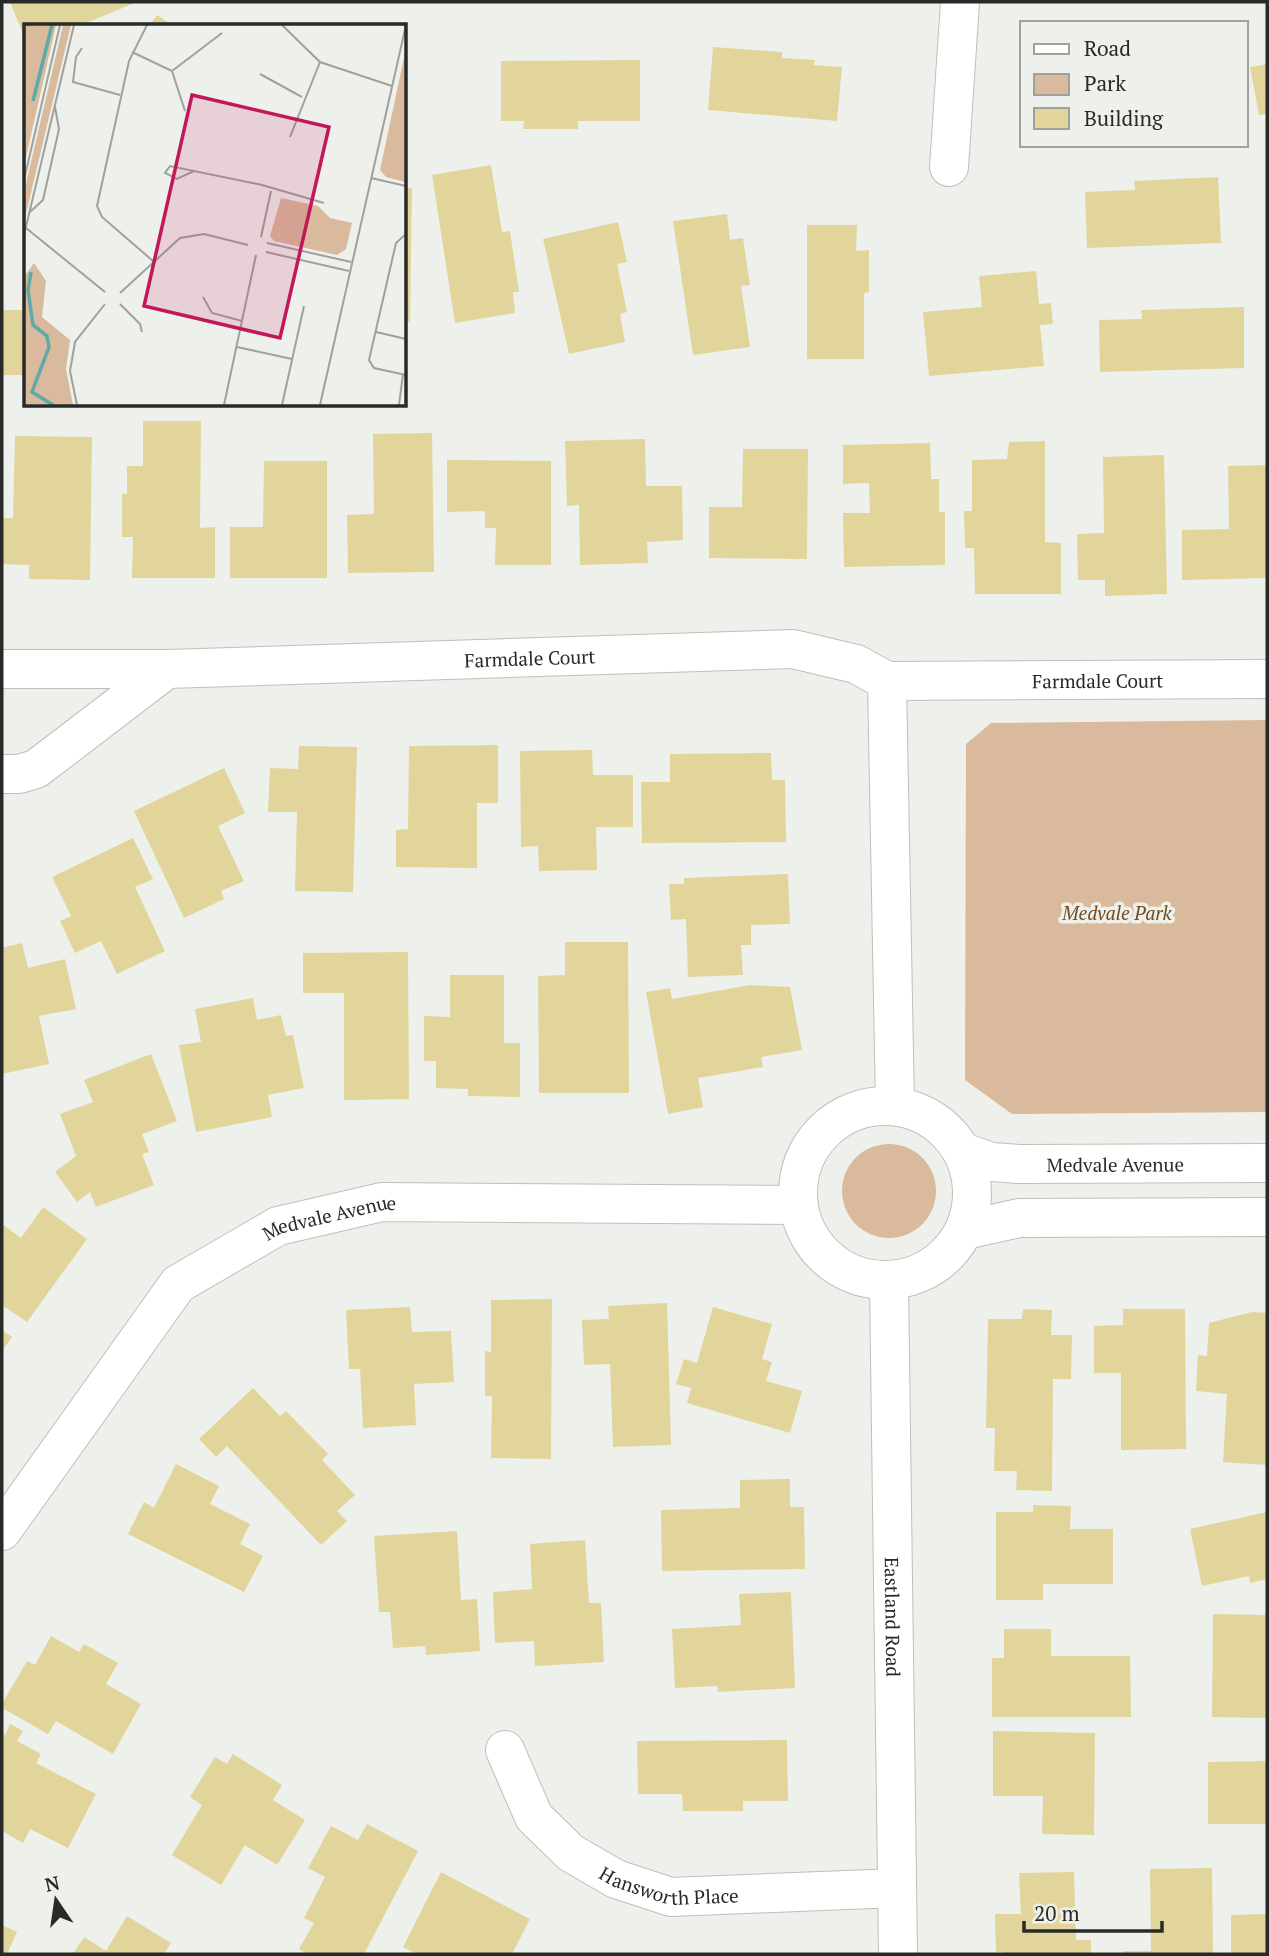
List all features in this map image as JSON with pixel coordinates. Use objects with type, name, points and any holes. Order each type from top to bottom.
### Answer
[{"type":"street","points":[[949,167],[960,2]]},
{"type":"street","name":"Farmdale Court","points":[[2,669],[167,669],[793,649],[856,664],[887,681],[1267,679]]},
{"type":"street","points":[[2,774],[19,774],[36,769],[167,669]]},
{"type":"street","points":[[887,681],[895,1106]]},
{"type":"street","points":[[895,1106],[916,1111],[935,1120],[951,1135],[963,1152],[972,1177],[972,1204],[965,1230],[952,1250],[934,1266],[913,1276],[890,1281],[863,1278],[839,1268],[819,1252],[805,1230],[797,1205],[799,1179],[806,1153],[822,1132],[843,1116],[868,1107],[895,1106]]},
{"type":"street","name":"Medvale Avenue","points":[[963,1152],[991,1162],[1020,1164],[1267,1163]]},
{"type":"street","name":"Medvale Avenue","points":[[2,1531],[178,1284],[278,1226],[382,1202],[797,1205]]},
{"type":"street","points":[[965,1230],[1019,1218],[1267,1217]]},
{"type":"street","name":"Eastland Road","points":[[890,1281],[898,1954]]},
{"type":"street","name":"Hansworth Place","points":[[505,1751],[534,1818],[571,1853],[616,1879],[671,1897],[897,1888]]},
{"type":"green space","name":"Medvale Park","points":[[1267,720],[1267,1112],[1012,1114],[965,1080],[966,744],[991,723]]},
{"type":"green space","points":[[889,1144],[907,1148],[922,1158],[932,1173],[936,1191],[932,1209],[922,1224],[907,1234],[889,1238],[871,1234],[856,1224],[846,1209],[842,1191],[846,1173],[856,1158],[871,1148]]},
{"type":"building","points":[[10,2],[137,2],[84,24],[24,24],[24,36]]},
{"type":"building","points":[[157,15],[171,24],[150,24]]},
{"type":"building","points":[[713,47],[782,52],[782,58],[815,60],[814,65],[842,67],[837,121],[708,110]]},
{"type":"building","points":[[640,60],[640,121],[578,121],[578,129],[523,129],[524,121],[501,121],[501,61]]},
{"type":"building","points":[[1267,64],[1267,114],[1259,115],[1250,67]]},
{"type":"building","points":[[491,165],[502,232],[510,231],[519,292],[513,292],[515,313],[455,323],[432,175]]},
{"type":"building","points":[[1218,177],[1221,243],[1087,248],[1085,192],[1135,190],[1134,181]]},
{"type":"building","points":[[406,188],[412,188],[410,322],[406,322]]},
{"type":"building","points":[[727,214],[730,240],[743,238],[750,285],[741,286],[750,347],[693,355],[673,221]]},
{"type":"building","points":[[618,222],[627,262],[617,264],[627,312],[620,314],[625,342],[569,354],[543,239]]},
{"type":"building","points":[[807,225],[857,225],[856,251],[869,250],[869,292],[864,293],[864,359],[807,359]]},
{"type":"building","points":[[1036,271],[1039,304],[1051,303],[1053,324],[1040,325],[1044,366],[929,376],[923,312],[982,307],[979,276]]},
{"type":"building","points":[[1244,307],[1244,368],[1100,372],[1099,320],[1142,319],[1141,310]]},
{"type":"building","points":[[2,310],[24,310],[24,375],[2,375]]},
{"type":"building","points":[[143,421],[201,421],[200,528],[215,527],[215,578],[132,578],[133,537],[122,537],[122,494],[127,494],[127,466],[143,466]]},
{"type":"building","points":[[432,433],[434,572],[348,573],[347,515],[374,514],[373,434]]},
{"type":"building","points":[[15,436],[92,437],[90,580],[29,579],[29,565],[2,564],[3,518],[13,518]]},
{"type":"building","points":[[645,439],[646,486],[682,486],[683,540],[647,542],[648,563],[580,565],[579,505],[567,506],[565,441]]},
{"type":"building","points":[[1045,441],[1045,542],[1061,543],[1061,594],[975,594],[974,548],[965,548],[964,511],[972,511],[972,460],[1007,459],[1009,442]]},
{"type":"building","points":[[930,443],[931,479],[939,479],[939,512],[945,512],[945,565],[844,567],[843,513],[870,513],[869,483],[843,484],[843,445]]},
{"type":"building","points":[[743,449],[808,449],[807,559],[709,558],[709,507],[742,507]]},
{"type":"building","points":[[1164,455],[1167,594],[1105,596],[1105,580],[1078,580],[1077,534],[1104,533],[1103,457]]},
{"type":"building","points":[[447,460],[551,461],[551,565],[495,565],[496,528],[485,528],[485,511],[447,512]]},
{"type":"building","points":[[264,461],[327,461],[327,578],[230,578],[230,527],[263,527]]},
{"type":"building","points":[[1267,465],[1267,578],[1182,580],[1182,530],[1229,529],[1228,466]]},
{"type":"building","points":[[498,745],[498,803],[477,803],[477,868],[396,867],[396,830],[408,829],[409,746]]},
{"type":"building","points":[[299,746],[357,747],[353,892],[295,891],[297,812],[268,812],[270,768],[298,769]]},
{"type":"building","points":[[592,750],[593,775],[633,775],[633,827],[596,827],[597,870],[539,871],[538,846],[521,847],[520,751]]},
{"type":"building","points":[[771,753],[772,780],[785,780],[786,842],[642,843],[641,782],[670,782],[670,754]]},
{"type":"building","points":[[224,768],[245,813],[218,826],[244,881],[221,891],[224,899],[184,918],[134,811]]},
{"type":"building","points":[[133,838],[153,879],[135,887],[165,951],[117,974],[101,941],[75,953],[60,921],[71,916],[52,877]]},
{"type":"building","points":[[788,874],[790,924],[751,925],[751,945],[741,945],[743,975],[688,977],[686,919],[671,920],[669,884],[684,884],[684,878]]},
{"type":"building","points":[[565,942],[628,942],[629,1093],[539,1093],[538,976],[565,975]]},
{"type":"building","points":[[22,943],[28,968],[65,959],[76,1009],[39,1016],[49,1064],[2,1074],[2,948]]},
{"type":"building","points":[[408,952],[409,1099],[344,1100],[344,993],[303,993],[303,953]]},
{"type":"building","points":[[450,975],[504,975],[504,1043],[520,1043],[520,1097],[468,1096],[468,1089],[436,1088],[436,1061],[424,1061],[424,1016],[450,1017]]},
{"type":"building","points":[[750,985],[790,987],[802,1050],[761,1057],[763,1067],[698,1078],[703,1107],[668,1114],[646,992],[670,988],[672,999]]},
{"type":"building","points":[[253,998],[257,1020],[281,1015],[286,1036],[293,1035],[304,1088],[268,1095],[272,1117],[196,1132],[179,1045],[201,1042],[195,1009]]},
{"type":"building","points":[[151,1054],[177,1121],[142,1134],[149,1152],[142,1154],[154,1185],[96,1207],[90,1192],[77,1202],[55,1172],[76,1156],[60,1114],[93,1102],[84,1080]]},
{"type":"building","points":[[43,1207],[87,1239],[27,1322],[2,1305],[2,1224],[21,1238]]},
{"type":"building","points":[[552,1299],[551,1459],[491,1458],[492,1396],[485,1396],[485,1351],[491,1352],[491,1300]]},
{"type":"building","points":[[667,1303],[671,1445],[613,1447],[610,1364],[584,1365],[582,1320],[609,1319],[608,1306]]},
{"type":"building","points":[[410,1307],[412,1332],[451,1331],[454,1382],[414,1384],[416,1425],[363,1428],[360,1369],[349,1369],[346,1310]]},
{"type":"building","points":[[713,1307],[772,1324],[762,1359],[772,1362],[766,1381],[802,1391],[790,1433],[687,1403],[691,1388],[676,1384],[684,1359],[697,1363]]},
{"type":"building","points":[[1023,1309],[1052,1310],[1051,1335],[1072,1335],[1071,1379],[1053,1379],[1052,1491],[1016,1490],[1017,1471],[994,1471],[995,1428],[986,1428],[988,1319],[1022,1319]]},
{"type":"building","points":[[1123,1309],[1185,1309],[1186,1449],[1121,1450],[1121,1373],[1094,1373],[1094,1326],[1123,1325]]},
{"type":"building","points":[[1252,1312],[1267,1313],[1267,1465],[1223,1462],[1227,1394],[1196,1391],[1198,1355],[1207,1356],[1209,1323]]},
{"type":"building","points":[[2,1330],[12,1337],[2,1351]]},
{"type":"building","points":[[253,1388],[280,1416],[286,1411],[328,1454],[322,1460],[355,1495],[337,1511],[347,1521],[321,1545],[227,1446],[216,1457],[199,1439]]},
{"type":"building","points":[[176,1464],[219,1486],[210,1504],[250,1524],[240,1544],[263,1556],[244,1592],[128,1534],[144,1502],[154,1508]]},
{"type":"building","points":[[790,1479],[790,1507],[804,1507],[805,1569],[662,1571],[661,1510],[740,1508],[740,1480]]},
{"type":"building","points":[[1033,1505],[1071,1506],[1070,1529],[1113,1529],[1113,1584],[1043,1584],[1043,1600],[996,1600],[996,1512],[1033,1512]]},
{"type":"building","points":[[1267,1512],[1267,1579],[1250,1583],[1249,1576],[1202,1586],[1190,1529]]},
{"type":"building","points":[[457,1531],[461,1600],[477,1599],[480,1651],[426,1655],[425,1646],[393,1648],[390,1612],[379,1612],[374,1536]]},
{"type":"building","points":[[585,1540],[589,1603],[601,1603],[604,1662],[535,1666],[534,1641],[495,1643],[493,1592],[532,1589],[530,1544]]},
{"type":"building","points":[[791,1592],[795,1688],[718,1692],[717,1686],[675,1688],[672,1629],[741,1625],[739,1594]]},
{"type":"building","points":[[1213,1614],[1267,1615],[1267,1718],[1212,1717]]},
{"type":"building","points":[[1004,1629],[1051,1629],[1051,1656],[1130,1656],[1131,1717],[992,1717],[992,1658],[1004,1658]]},
{"type":"building","points":[[51,1636],[79,1652],[84,1644],[118,1663],[106,1684],[141,1704],[113,1754],[56,1721],[48,1734],[2,1708],[27,1661],[35,1665]]},
{"type":"building","points":[[10,1724],[23,1731],[17,1741],[41,1754],[36,1763],[96,1794],[68,1848],[30,1829],[23,1843],[2,1831],[2,1733],[5,1735]]},
{"type":"building","points":[[993,1731],[1095,1733],[1094,1835],[1042,1834],[1043,1796],[993,1796]]},
{"type":"building","points":[[787,1740],[788,1801],[743,1801],[743,1811],[683,1811],[682,1794],[638,1794],[637,1741]]},
{"type":"building","points":[[233,1754],[282,1785],[273,1800],[305,1820],[277,1865],[245,1845],[221,1885],[172,1855],[202,1805],[190,1797],[215,1757],[227,1764]]},
{"type":"building","points":[[1267,1761],[1267,1824],[1208,1824],[1208,1762]]},
{"type":"building","points":[[367,1824],[418,1851],[364,1954],[308,1954],[299,1949],[314,1923],[304,1918],[325,1877],[308,1868],[331,1826],[358,1840]]},
{"type":"building","points":[[1212,1868],[1213,1954],[1123,1954],[1123,1951],[1151,1951],[1150,1869]]},
{"type":"building","points":[[441,1872],[530,1919],[512,1954],[417,1954],[403,1947]]},
{"type":"building","points":[[1074,1872],[1076,1940],[1091,1940],[1091,1954],[996,1952],[995,1914],[1021,1914],[1019,1873]]},
{"type":"building","points":[[1267,1914],[1267,1954],[1231,1954],[1231,1915]]},
{"type":"building","points":[[127,1916],[171,1943],[164,1954],[73,1954],[84,1937],[106,1951]]},
{"type":"building","points":[[2,1925],[17,1932],[7,1954],[2,1954]]}]
